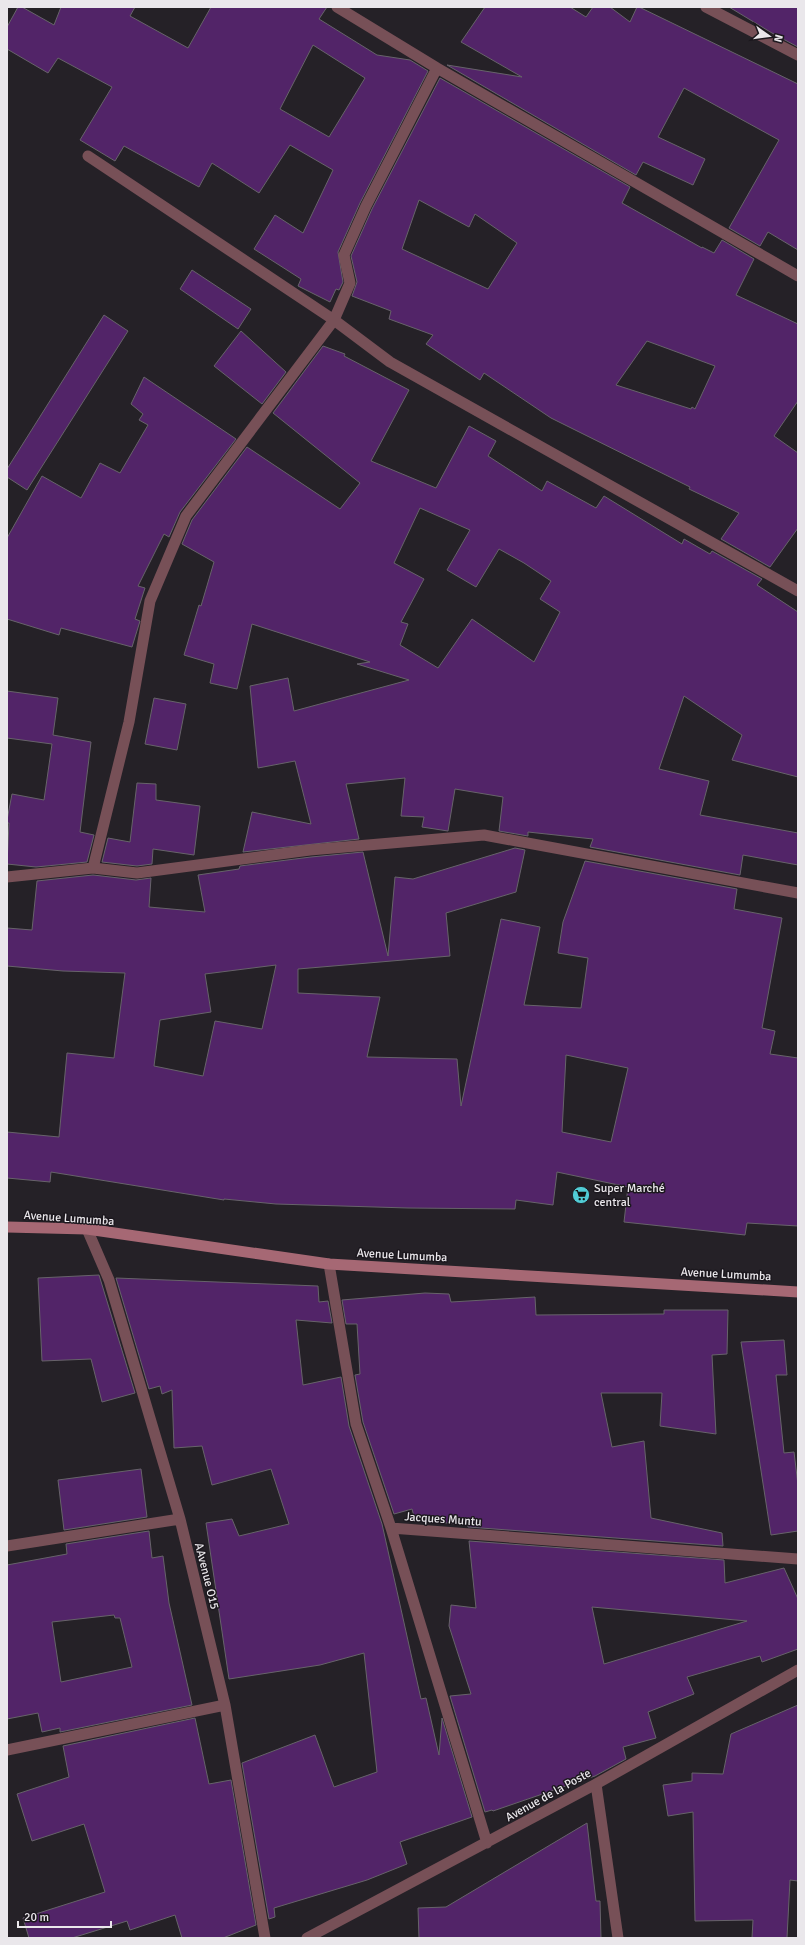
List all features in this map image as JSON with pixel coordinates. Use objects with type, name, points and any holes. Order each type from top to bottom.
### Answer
[{"type":"main road","name":"Avenue Lumumba","points":[[7,1227],[87,1229],[329,1264],[798,1292]]},
{"type":"street","points":[[337,7],[437,68],[798,276]]},
{"type":"street","points":[[706,7],[798,55]]},
{"type":"street","points":[[93,868],[129,722],[150,601],[186,516],[334,320],[350,283],[344,255],[366,206],[437,68]]},
{"type":"street","points":[[88,156],[334,320],[390,362],[798,590]]},
{"type":"street","points":[[7,877],[93,868],[137,873],[310,850],[484,835],[798,894]]},
{"type":"street","name":"AAvenue O15","points":[[87,1229],[109,1280],[180,1519],[225,1705],[265,1938]]},
{"type":"street","points":[[329,1264],[356,1424],[391,1528]]},
{"type":"street","points":[[7,1546],[180,1519]]},
{"type":"street","name":"Jacques Muntu","points":[[487,1843],[391,1528],[798,1559]]},
{"type":"street","name":"Avenue de la Poste","points":[[307,1938],[596,1784],[798,1670]]},
{"type":"street","points":[[7,1750],[225,1705]]},
{"type":"street","points":[[596,1784],[618,1938]]},
{"type":"building","points":[[18,7],[22,7],[54,25],[61,7],[135,7],[130,16],[188,48],[211,7],[327,7],[319,19],[377,55],[410,60],[428,71],[360,203],[338,252],[343,282],[339,290],[336,289],[330,302],[298,286],[301,279],[254,249],[275,215],[303,233],[333,170],[290,145],[259,193],[212,163],[199,187],[124,146],[115,161],[80,140],[112,87],[58,58],[48,73],[7,49],[7,27]],"holes":[[[313,45],[365,78],[329,137],[280,109]]]},
{"type":"building","points":[[485,7],[570,7],[586,17],[593,7],[610,7],[630,22],[637,7],[639,7],[798,84],[798,250],[768,232],[760,246],[729,228],[779,140],[684,88],[658,137],[705,159],[693,185],[643,162],[636,175],[447,65],[522,77],[461,42]]},
{"type":"building","points":[[729,7],[798,7],[798,47],[772,33]]},
{"type":"building","points":[[440,78],[630,187],[622,203],[702,248],[714,253],[722,240],[754,259],[736,295],[798,324],[798,401],[774,436],[798,453],[798,528],[770,567],[721,539],[739,513],[551,418],[484,373],[480,380],[426,344],[433,335],[389,319],[391,311],[352,296],[357,282],[351,256],[372,209]],"holes":[[[419,200],[469,227],[475,214],[517,243],[488,289],[402,249]],[[647,341],[715,366],[695,409],[616,385]]]},
{"type":"building","points":[[192,270],[251,309],[238,329],[180,289]]},
{"type":"building","points":[[104,315],[128,331],[27,490],[7,477],[7,469]]},
{"type":"building","points":[[241,331],[286,372],[262,404],[214,366]]},
{"type":"building","points":[[323,346],[345,354],[344,356],[409,390],[371,461],[436,488],[469,426],[496,441],[488,456],[542,491],[547,481],[596,508],[604,496],[682,544],[684,539],[710,554],[712,551],[762,579],[757,585],[798,612],[798,777],[732,760],[742,735],[684,696],[659,769],[709,781],[700,815],[798,833],[798,865],[743,855],[740,875],[590,847],[593,839],[528,832],[528,836],[499,831],[503,797],[455,789],[448,831],[422,827],[424,817],[401,816],[405,778],[346,784],[359,839],[243,852],[252,812],[311,824],[295,761],[258,768],[250,686],[288,678],[294,711],[409,680],[357,664],[370,662],[252,624],[237,689],[210,683],[214,664],[184,655],[214,562],[182,544],[192,520],[247,447],[340,509],[360,483],[273,413]],"holes":[[[420,508],[470,530],[447,570],[476,587],[499,549],[551,581],[540,599],[560,612],[534,662],[472,619],[438,668],[400,645],[408,624],[401,622],[424,579],[394,563]]]},
{"type":"building","points":[[144,377],[236,439],[180,512],[169,537],[164,534],[138,586],[145,588],[135,619],[140,621],[132,647],[61,628],[59,635],[7,619],[7,538],[42,476],[81,498],[100,463],[120,473],[148,425],[139,420],[143,414],[131,404]]},
{"type":"building","points":[[7,691],[58,698],[53,735],[91,742],[80,832],[94,835],[87,862],[36,867],[7,864],[9,823],[7,823],[7,820],[12,794],[44,800],[52,744],[7,738]]},
{"type":"building","points":[[154,698],[186,704],[177,750],[145,744]]},
{"type":"building","points":[[137,783],[156,784],[156,800],[200,806],[194,855],[153,849],[152,864],[137,866],[102,862],[108,838],[130,842]]},
{"type":"building","points":[[515,848],[525,850],[516,892],[446,913],[450,956],[298,969],[298,993],[380,997],[367,1057],[457,1059],[461,1106],[501,919],[540,927],[524,1005],[581,1008],[588,958],[558,953],[563,922],[585,861],[737,889],[734,909],[782,918],[762,1028],[775,1031],[770,1054],[798,1058],[798,1226],[747,1223],[745,1235],[624,1222],[628,1187],[557,1172],[553,1205],[516,1200],[515,1209],[408,1208],[276,1204],[224,1200],[51,1172],[50,1182],[7,1178],[7,1132],[59,1137],[67,1053],[114,1058],[125,973],[63,971],[7,966],[7,928],[32,930],[37,881],[93,875],[136,880],[151,878],[149,907],[205,912],[198,875],[239,869],[240,866],[363,852],[388,956],[395,877],[413,879]],"holes":[[[276,965],[262,1029],[215,1021],[203,1076],[154,1066],[160,1020],[211,1012],[205,974]],[[566,1055],[628,1068],[611,1142],[562,1132]]]},
{"type":"building","points":[[99,1275],[135,1393],[102,1402],[91,1359],[42,1361],[38,1278]]},
{"type":"building","points":[[116,1278],[318,1286],[319,1302],[328,1301],[332,1323],[296,1320],[303,1385],[341,1377],[349,1426],[382,1524],[421,1699],[426,1698],[439,1755],[442,1718],[472,1817],[400,1842],[407,1864],[367,1880],[274,1908],[275,1917],[269,1919],[242,1763],[315,1735],[334,1787],[377,1772],[364,1653],[320,1665],[229,1679],[206,1523],[232,1519],[239,1536],[289,1524],[271,1469],[212,1485],[202,1446],[174,1448],[172,1390],[162,1394],[160,1386],[149,1389]]},
{"type":"building","points":[[425,1293],[449,1294],[451,1302],[535,1297],[536,1315],[664,1314],[664,1310],[728,1310],[727,1354],[712,1355],[716,1434],[660,1426],[662,1393],[601,1393],[612,1447],[644,1441],[651,1518],[722,1533],[723,1546],[468,1527],[468,1525],[415,1520],[412,1509],[394,1514],[363,1422],[355,1375],[360,1374],[357,1324],[346,1324],[342,1300]]},
{"type":"building","points":[[784,1340],[787,1375],[776,1375],[784,1453],[794,1452],[798,1485],[798,1531],[771,1535],[741,1342]]},
{"type":"building","points":[[141,1469],[147,1517],[64,1530],[58,1480]]},
{"type":"building","points":[[149,1531],[152,1558],[163,1556],[169,1603],[192,1705],[60,1732],[60,1728],[42,1732],[38,1713],[7,1719],[7,1565],[67,1554],[66,1544]],"holes":[[[114,1615],[115,1618],[120,1618],[132,1667],[61,1682],[52,1622]]]},
{"type":"building","points":[[469,1541],[724,1560],[725,1583],[784,1568],[798,1599],[798,1649],[762,1662],[760,1656],[687,1677],[694,1694],[648,1712],[656,1738],[623,1747],[626,1759],[595,1776],[493,1811],[485,1812],[450,1696],[471,1694],[449,1626],[451,1605],[476,1608]],"holes":[[[592,1607],[747,1621],[604,1664]]]},
{"type":"building","points":[[798,1705],[798,1881],[790,1880],[787,1938],[752,1938],[753,1920],[695,1921],[693,1812],[668,1816],[663,1785],[692,1781],[692,1773],[723,1774],[731,1734]]},
{"type":"building","points":[[195,1718],[209,1784],[231,1780],[256,1925],[223,1938],[182,1938],[175,1915],[130,1930],[127,1921],[72,1938],[29,1938],[23,1918],[105,1892],[84,1824],[32,1841],[17,1794],[69,1777],[63,1746]]},
{"type":"building","points":[[587,1823],[596,1901],[600,1901],[601,1938],[419,1938],[418,1908],[446,1907]]},
{"type":"place","name":"Super Marché central","points":[[581,1195]]}]
